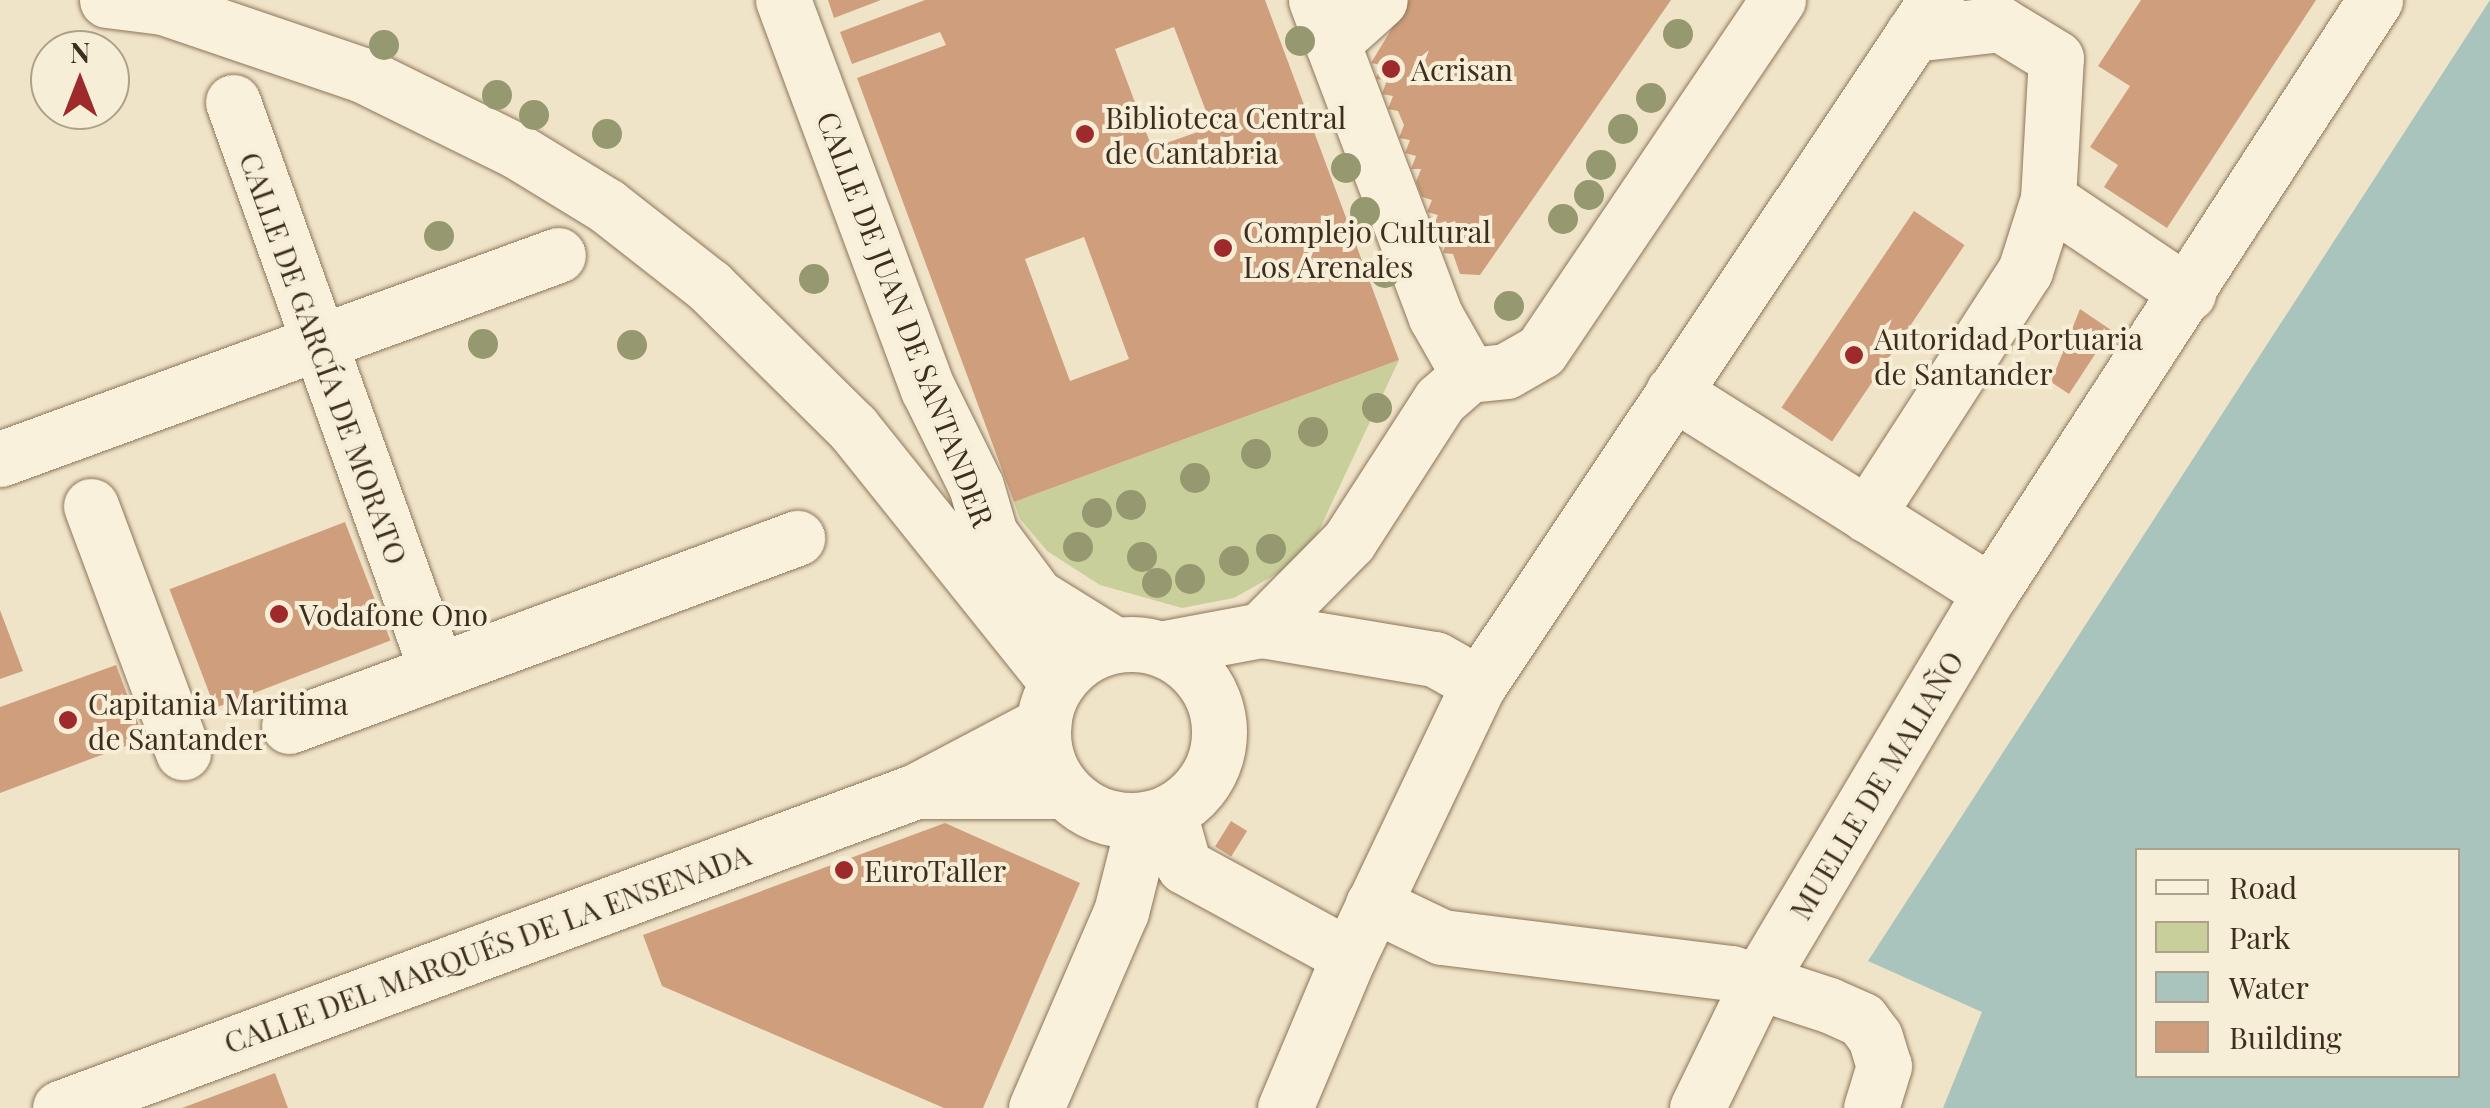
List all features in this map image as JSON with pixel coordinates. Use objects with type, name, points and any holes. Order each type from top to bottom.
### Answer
[{"type":"street","points":[[107,0],[164,4],[363,76],[517,151],[607,206],[709,286],[853,428],[1050,703],[1051,770],[1064,791],[1106,817],[1156,817]]},
{"type":"street","name":"CALLE DE JUAN DE SANTANDER","points":[[783,0],[990,534],[1036,596],[1140,646]]},
{"type":"street","points":[[1380,0],[1324,22],[1436,316],[1469,375]]},
{"type":"street","points":[[1261,630],[1330,565],[1440,400],[1469,375],[1506,371],[1541,351],[1778,0]]},
{"type":"street","name":"MUELLE DE MALIAÑO","points":[[1697,1108],[1760,978],[1991,592],[2375,0]]},
{"type":"street","points":[[1286,1108],[1372,904],[1478,684],[1924,17],[2007,12],[2056,58],[2048,199],[2025,271],[1867,515]]},
{"type":"street","name":"CALLE DE GARCÍA DE MORATO","points":[[233,102],[314,342],[437,670]]},
{"type":"street","points":[[2048,199],[2188,293]]},
{"type":"street","points":[[0,459],[558,255]]},
{"type":"street","points":[[1673,392],[1991,592]]},
{"type":"street","points":[[92,506],[183,752]]},
{"type":"street","points":[[289,726],[797,538]]},
{"type":"street","points":[[1050,703],[1093,652],[1261,630],[1434,660],[1478,684]]},
{"type":"street","points":[[1036,1108],[1121,912],[1156,817],[1210,774],[1219,717],[1192,667],[1140,646]]},
{"type":"street","name":"CALLE DEL MARQUÉS DE LA ENSENADA","points":[[60,1108],[916,791],[1050,703]]},
{"type":"street","name":"CALLE DEL MARQUÉS DE LA ENSENADA","points":[[916,791],[1064,791]]},
{"type":"street","points":[[1156,817],[1184,866],[1349,956]]},
{"type":"street","points":[[1372,904],[1442,936],[1760,978],[1862,1020],[1884,1066],[1871,1108]]},
{"type":"green space","points":[[1399,360],[1314,541],[1289,567],[1234,598],[1182,608],[1100,585],[1047,551],[1020,519],[1014,502]]},
{"type":"water","points":[[2490,0],[2490,1108],[1943,1108],[1982,1012],[1868,961]]},
{"type":"building","points":[[828,0],[881,0],[834,18]]},
{"type":"building","name":"Complejo Cultural Los Arenales","points":[[925,0],[1265,0],[1399,360],[1014,502],[857,78],[946,45],[940,32],[852,64],[840,32]],"holes":[[[1174,27],[1212,127],[1152,148],[1115,49]],[[1084,237],[1129,359],[1070,381],[1025,259]]]},
{"type":"building","points":[[1409,0],[1671,0],[1480,275],[1460,274],[1453,254],[1443,253],[1447,240],[1443,229],[1433,227],[1438,215],[1427,212],[1432,200],[1422,197],[1416,182],[1421,169],[1411,169],[1416,156],[1405,153],[1410,140],[1399,138],[1404,125],[1398,111],[1388,109],[1393,96],[1382,94],[1387,80],[1376,79],[1381,65],[1371,63]]},
{"type":"building","points":[[2141,0],[2316,0],[2167,228],[2104,187],[2118,165],[2090,147],[2130,86],[2098,66]]},
{"type":"building","name":"Autoridad Portuaria de Santander","points":[[1914,211],[1965,245],[1832,442],[1781,407]]},
{"type":"building","points":[[2080,309],[2111,330],[2069,394],[2051,382]]},
{"type":"building","name":"Vodafone Ono","points":[[345,522],[391,641],[215,708],[169,589]]},
{"type":"building","points":[[0,610],[23,671],[0,679]]},
{"type":"building","name":"Capitania Maritima de Santander","points":[[116,665],[144,739],[0,793],[0,707]]},
{"type":"building","points":[[1231,821],[1247,831],[1231,857],[1215,846]]},
{"type":"building","points":[[945,823],[1080,883],[983,1108],[944,1108],[662,986],[643,935]]},
{"type":"building","points":[[275,1073],[288,1108],[182,1108]]},
{"type":"place","name":"Acrisan","points":[[1391,69]]},
{"type":"place","name":"Biblioteca Central de Cantabria","points":[[1085,134]]},
{"type":"place","name":"Complejo Cultural Los Arenales","points":[[1223,248]]},
{"type":"place","name":"Autoridad Portuaria de Santander","points":[[1854,355]]},
{"type":"place","name":"Vodafone Ono","points":[[279,614]]},
{"type":"place","name":"Capitania Maritima de Santander","points":[[68,720]]},
{"type":"place","name":"EuroTaller","points":[[844,870]]}]
